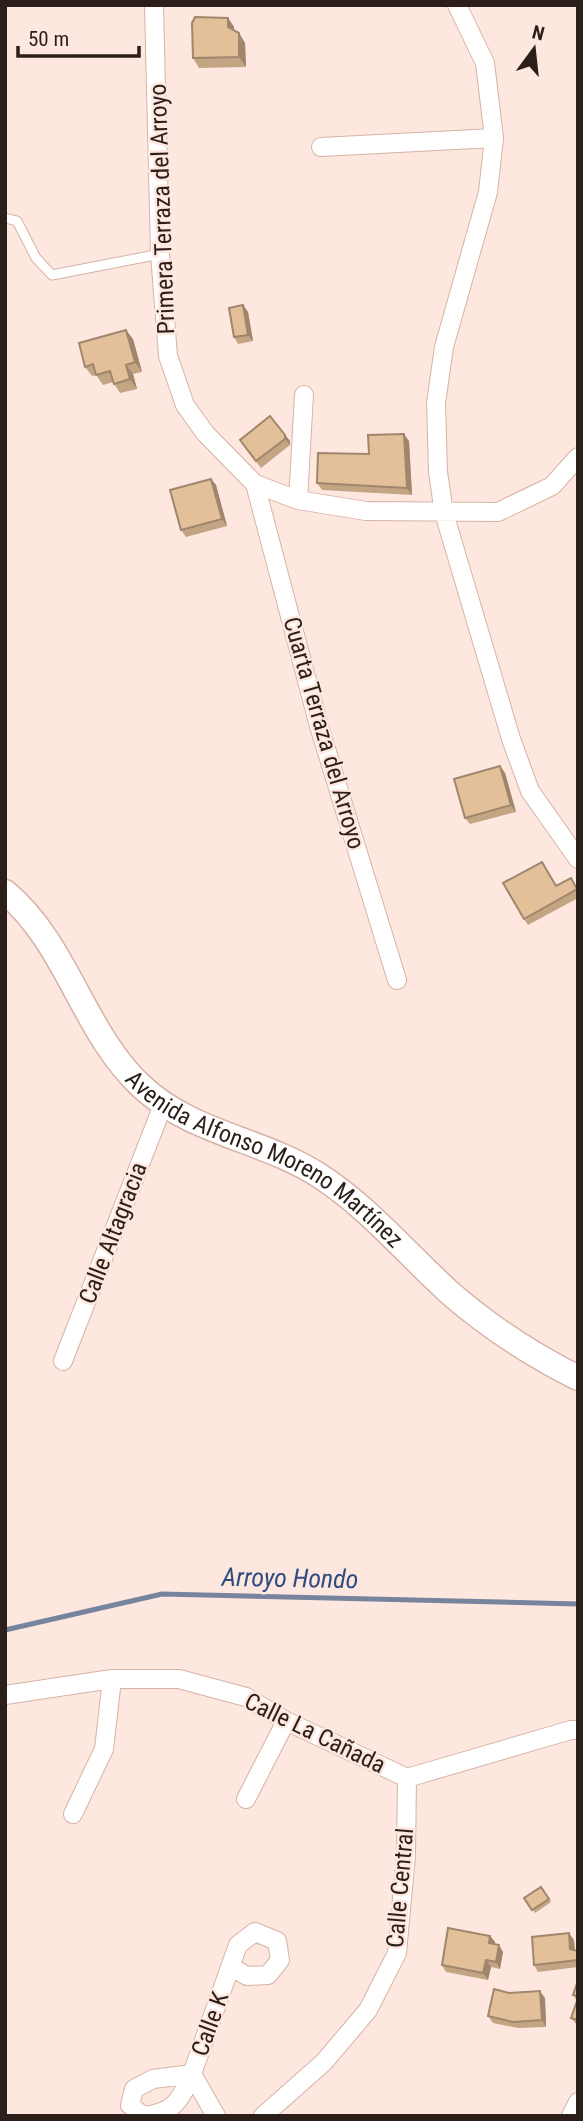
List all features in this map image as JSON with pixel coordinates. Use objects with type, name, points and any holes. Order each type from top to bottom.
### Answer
[{"type":"main road","name":"Avenida Alfonso Moreno Martínez","points":[[5,892],[42,934],[124,1069],[163,1105],[188,1120],[317,1174],[354,1202],[450,1293],[490,1326],[578,1378]]},
{"type":"street","name":"Primera Terraza del Arroyo","points":[[155,5],[160,254],[168,356],[186,405],[205,433],[255,484],[298,500],[366,511],[498,512],[552,486],[578,457]]},
{"type":"street","points":[[457,5],[485,63],[494,138],[488,192],[443,347],[436,403],[438,472],[444,513],[511,739],[530,791],[578,859]]},
{"type":"street","points":[[321,147],[494,138]]},
{"type":"street","points":[[298,500],[304,395]]},
{"type":"street","name":"Cuarta Terraza del Arroyo","points":[[255,484],[319,726],[397,979]]},
{"type":"street","name":"Calle Altagracia","points":[[63,1360],[163,1105]]},
{"type":"street","points":[[73,1814],[104,1749],[113,1679]]},
{"type":"street","name":"Calle La Cañada","points":[[5,1695],[113,1679],[179,1679],[246,1697],[286,1721],[407,1778],[578,1730]]},
{"type":"street","points":[[246,1799],[286,1721]]},
{"type":"street","name":"Calle Central","points":[[263,2116],[324,2062],[368,2010],[397,1953],[406,1855],[407,1778]]},
{"type":"street","name":"Calle K","points":[[216,2116],[191,2074],[231,1967]]},
{"type":"street","points":[[571,2116],[578,2102]]},
{"type":"lane","points":[[5,218],[17,221],[36,258],[52,275],[160,254]]},
{"type":"building","points":[[195,17],[228,18],[228,27],[239,33],[239,57],[193,58],[192,23]]},
{"type":"building","points":[[243,305],[248,335],[234,337],[229,308]]},
{"type":"building","points":[[126,330],[135,362],[126,365],[130,379],[114,384],[110,371],[96,375],[93,364],[85,367],[79,343]]},
{"type":"building","points":[[270,416],[285,435],[285,439],[256,461],[240,440]]},
{"type":"building","points":[[404,434],[407,488],[317,483],[318,453],[369,454],[368,435]]},
{"type":"building","points":[[211,479],[222,519],[181,530],[170,490]]},
{"type":"building","points":[[500,766],[511,805],[465,818],[454,779]]},
{"type":"building","points":[[542,862],[556,886],[571,878],[577,889],[524,919],[503,883]]},
{"type":"building","points":[[541,1887],[549,1899],[532,1910],[524,1898]]},
{"type":"building","points":[[448,1928],[490,1936],[489,1943],[499,1945],[496,1962],[486,1960],[483,1973],[442,1965]]},
{"type":"building","points":[[569,1933],[570,1949],[578,1951],[578,1960],[534,1965],[532,1937]]},
{"type":"building","points":[[578,1980],[578,1996],[573,1995]]},
{"type":"building","points":[[494,1989],[509,1993],[540,1991],[542,2020],[513,2022],[488,2016]]},
{"type":"building","points":[[578,1998],[578,2020],[571,2018]]},
{"type":"waterway","name":"Arroyo Hondo","points":[[5,1630],[162,1594],[578,1604]]}]
